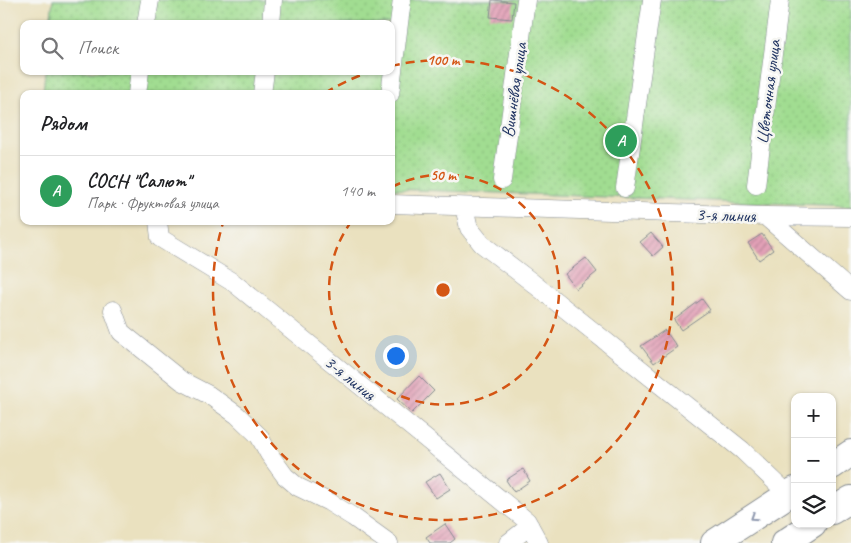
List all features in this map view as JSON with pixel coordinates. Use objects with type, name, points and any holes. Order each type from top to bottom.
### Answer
[{"type":"highway","points":[[836,463],[851,453]]},
{"type":"highway","points":[[714,543],[791,492]]},
{"type":"highway","points":[[836,509],[851,499]]},
{"type":"highway","points":[[784,543],[807,528]]},
{"type":"street","points":[[147,20],[150,0]]},
{"type":"street","points":[[271,20],[273,0]]},
{"type":"street","points":[[395,55],[402,0]]},
{"type":"street","name":"Вишнёвая улица","points":[[502,180],[526,0]]},
{"type":"street","points":[[625,188],[652,0]]},
{"type":"street","name":"Цветочная улица","points":[[756,185],[780,0]]},
{"type":"street","points":[[138,90],[139,75]]},
{"type":"street","points":[[263,90],[264,75]]},
{"type":"street","points":[[391,90],[392,75]]},
{"type":"street","name":"3-я линия","points":[[395,204],[851,217]]},
{"type":"street","points":[[464,207],[469,228],[482,244],[742,450],[791,492]]},
{"type":"street","points":[[764,216],[851,291]]},
{"type":"street","name":"3-я линия","points":[[158,225],[160,238],[234,283],[520,515],[527,521],[539,543]]},
{"type":"street","points":[[113,310],[121,332],[182,381],[209,395],[237,415],[260,436],[286,476],[298,487],[353,516],[389,543]]},
{"type":"street","points":[[508,543],[530,526]]},
{"type":"green space","points":[[53,0],[851,0],[851,206],[395,189],[395,90],[43,90],[45,75],[395,75],[395,20],[50,20]]},
{"type":"building","points":[[492,0],[514,2],[512,19],[490,17]]},
{"type":"building","points":[[651,233],[663,247],[653,256],[640,242]]},
{"type":"building","points":[[762,234],[773,250],[759,260],[748,243]]},
{"type":"building","points":[[586,258],[597,272],[576,289],[565,274]]},
{"type":"building","points":[[702,299],[710,310],[681,330],[674,320]]},
{"type":"building","points":[[665,330],[677,347],[654,363],[641,346]]},
{"type":"building","points":[[419,376],[434,391],[412,413],[397,399]]},
{"type":"building","points":[[523,469],[530,481],[514,492],[506,480]]},
{"type":"building","points":[[440,473],[450,489],[436,498],[425,482]]},
{"type":"building","points":[[445,524],[455,539],[450,543],[430,543],[426,537]]},
{"type":"place","name":"СОСН \"Салют\"","points":[[621,141]]}]
